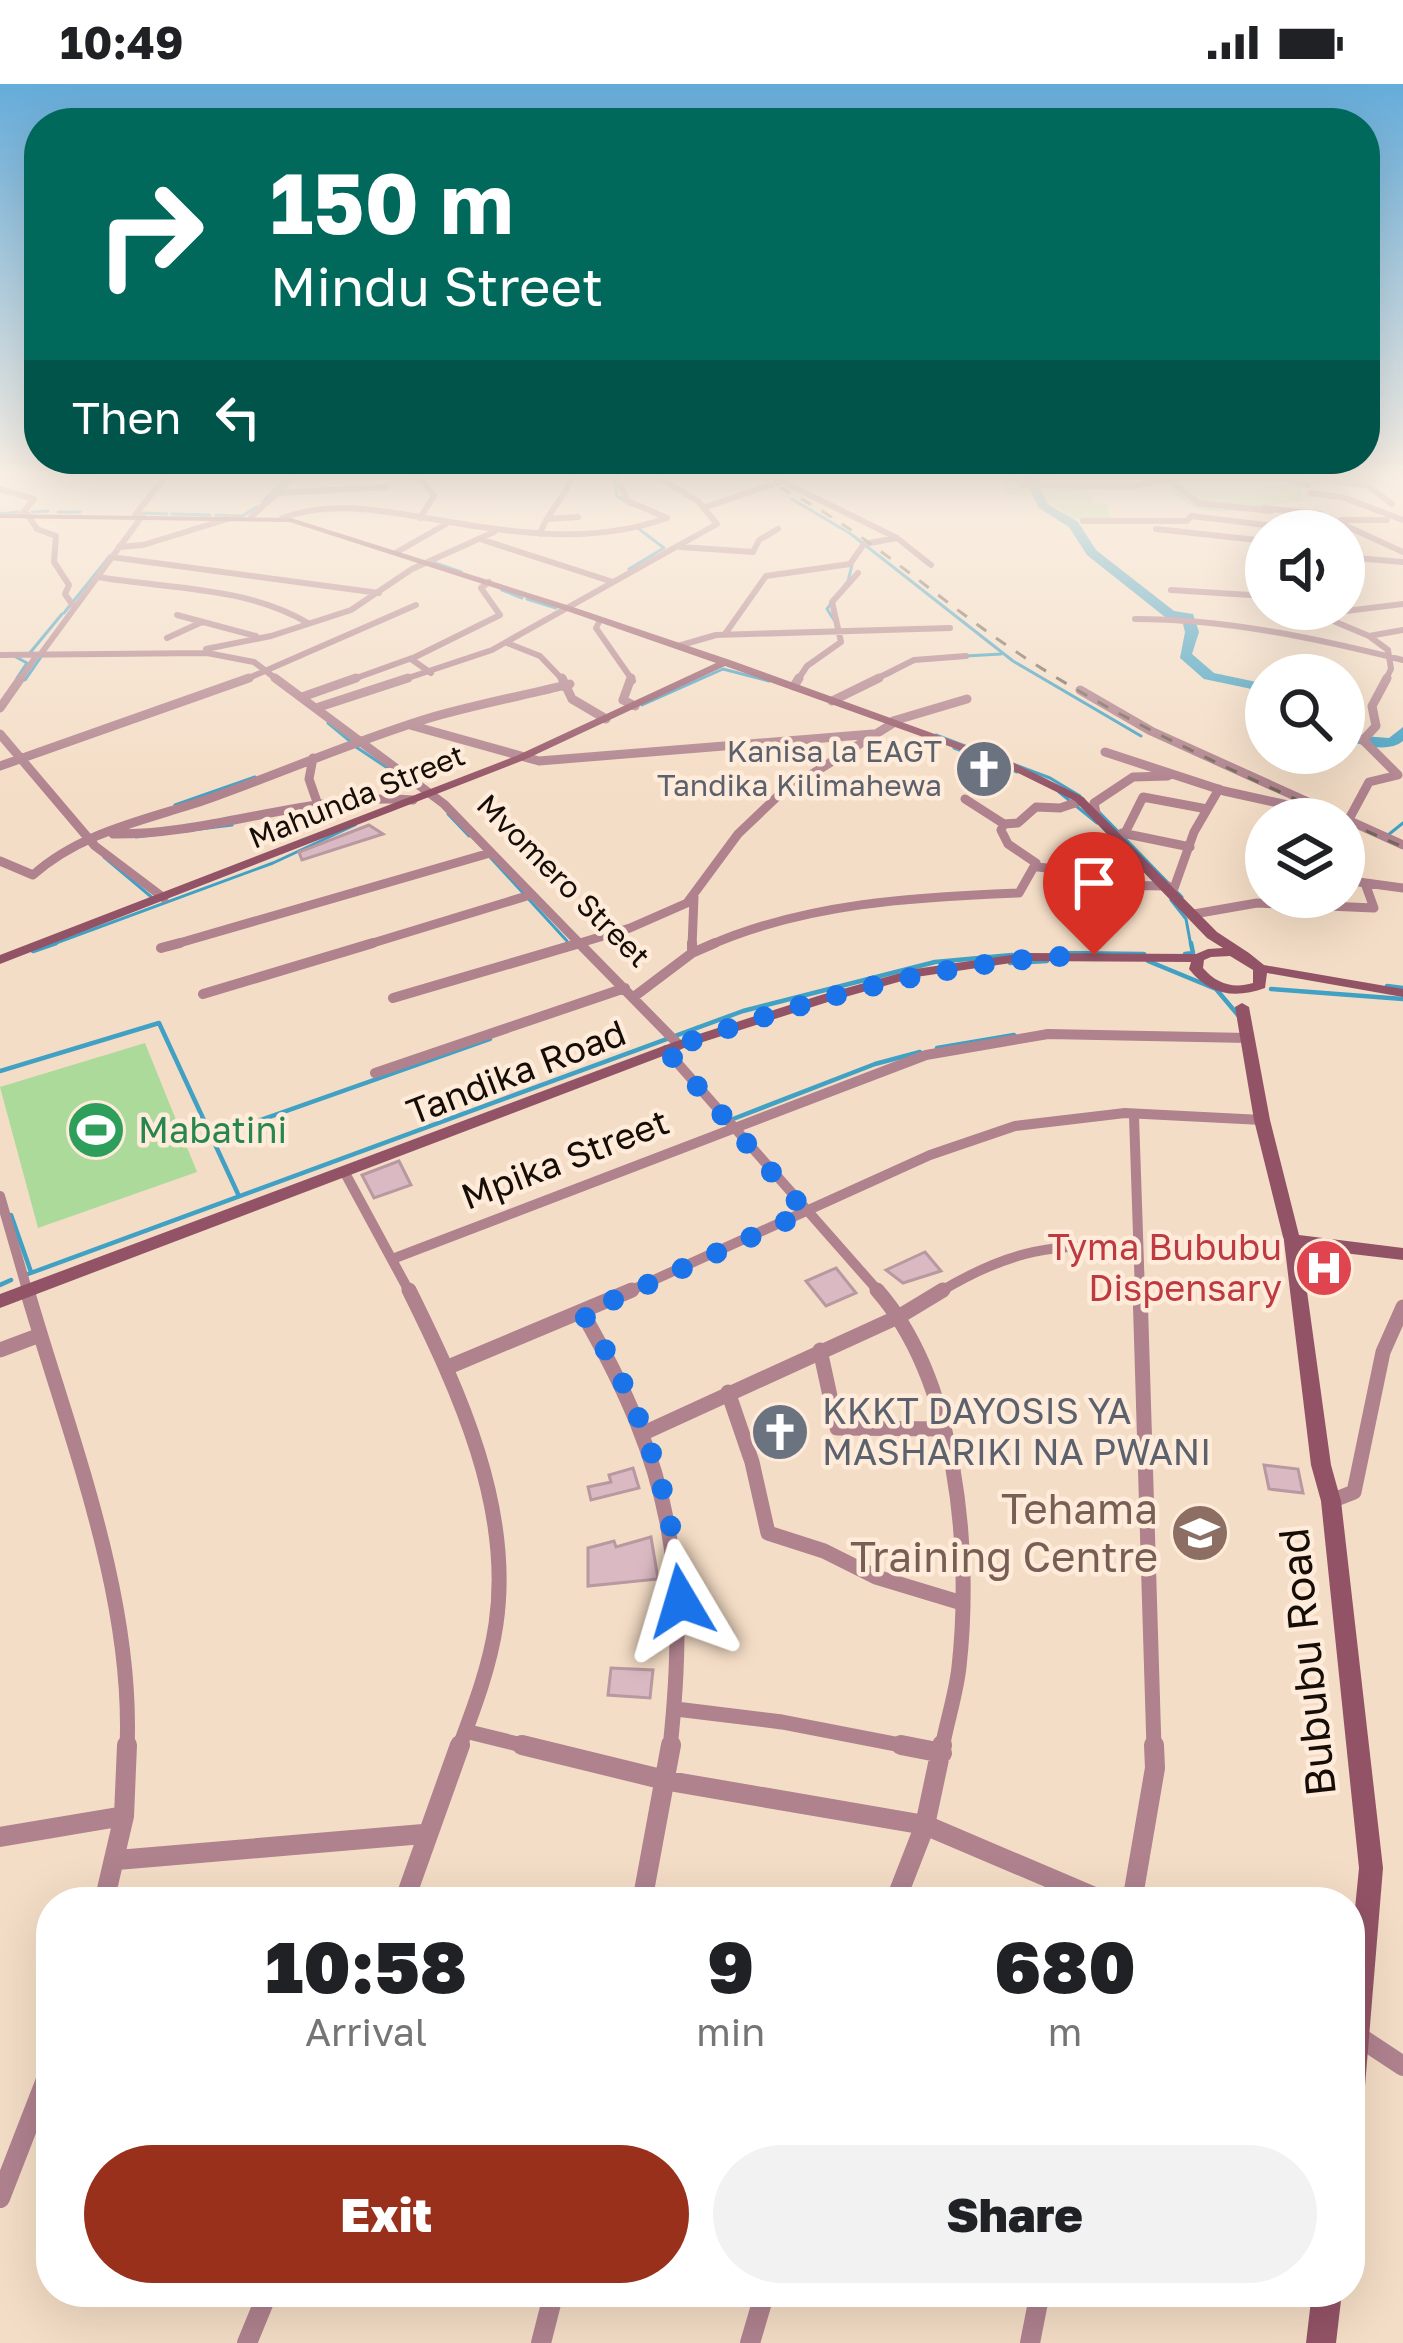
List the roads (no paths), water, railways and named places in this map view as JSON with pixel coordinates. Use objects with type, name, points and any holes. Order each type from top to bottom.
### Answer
[{"type":"street","points":[[67,582],[65,594],[74,607]]},
{"type":"street","points":[[0,709],[94,582]]},
{"type":"street","points":[[133,582],[241,599],[286,611],[308,623]]},
{"type":"street","points":[[300,582],[379,593]]},
{"type":"street","points":[[194,653],[271,636],[351,610],[392,582]]},
{"type":"street","points":[[302,697],[412,658],[500,615],[481,588],[488,582]]},
{"type":"street","points":[[490,582],[1008,764],[1081,801],[1120,833],[1198,919],[1244,956],[1255,986],[1310,980],[1403,993]]},
{"type":"street","points":[[316,708],[431,673],[507,643],[613,582]]},
{"type":"street","points":[[724,634],[761,582]]},
{"type":"street","points":[[794,686],[807,666],[841,642],[832,602],[850,582]]},
{"type":"street","points":[[1171,590],[1245,595]]},
{"type":"street","points":[[1365,609],[1403,604]]},
{"type":"street","points":[[0,766],[267,670],[416,605]]},
{"type":"street","points":[[177,615],[256,636]]},
{"type":"street","points":[[1135,619],[1188,619],[1243,632],[1326,638],[1403,660]]},
{"type":"street","points":[[600,620],[596,628],[601,639],[633,680],[623,700],[634,706]]},
{"type":"street","points":[[167,638],[203,621]]},
{"type":"street","points":[[678,646],[724,634],[950,628]]},
{"type":"street","points":[[1355,630],[1384,645],[1390,659],[1390,672],[1372,706],[1376,726],[1364,740],[1397,776],[1372,779],[1361,798]]},
{"type":"street","points":[[1369,636],[1403,630]]},
{"type":"street","points":[[507,643],[536,650],[570,684],[575,702],[606,718]]},
{"type":"street","name":"Mvomero Street","points":[[0,655],[194,653],[246,659],[267,670],[358,743],[431,793],[630,992],[806,1212],[900,1316],[930,1381],[943,1429],[961,1517],[962,1603],[959,1666],[942,1754],[925,1825],[901,1887]]},
{"type":"street","points":[[832,700],[902,672],[917,659],[967,656]]},
{"type":"street","points":[[412,658],[431,673]]},
{"type":"street","name":"Mahunda Street","points":[[0,960],[520,758],[726,662]]},
{"type":"street","points":[[110,834],[136,819],[202,801],[410,725],[570,684]]},
{"type":"street","points":[[1080,690],[1287,798]]},
{"type":"street","points":[[393,998],[630,928],[694,897],[738,834],[780,794],[905,714],[967,699]]},
{"type":"street","points":[[410,725],[539,761],[645,748],[874,734]]},
{"type":"street","points":[[0,734],[134,883],[164,898]]},
{"type":"street","points":[[1105,752],[1219,789],[1263,798]]},
{"type":"street","points":[[313,758],[309,779],[316,802]]},
{"type":"street","points":[[985,782],[1008,764]]},
{"type":"street","points":[[1096,813],[1094,803],[1133,777],[1176,776]]},
{"type":"street","points":[[1125,786],[1207,809]]},
{"type":"street","points":[[1171,889],[1219,789]]},
{"type":"street","points":[[0,861],[32,875],[63,848],[110,834],[204,831],[316,802],[387,796],[413,800]]},
{"type":"street","points":[[965,799],[1004,824],[1018,823],[1036,807],[1060,808],[1081,801]]},
{"type":"street","points":[[1120,833],[1138,800],[1161,799]]},
{"type":"street","points":[[1004,824],[1001,830],[1008,844],[1038,867],[1071,871],[1092,885],[1171,889]]},
{"type":"street","points":[[1365,828],[1403,845]]},
{"type":"street","points":[[1120,833],[1190,848]]},
{"type":"street","points":[[160,948],[490,854]]},
{"type":"street","points":[[375,1073],[630,992],[692,953],[826,910],[929,896],[1003,896],[1020,892],[1038,867]]},
{"type":"street","points":[[1198,919],[1232,907],[1311,903],[1374,908],[1366,886],[1403,888]]},
{"type":"street","points":[[203,994],[530,895]]},
{"type":"street","points":[[692,953],[694,897]]},
{"type":"street","points":[[1198,919],[1204,946],[1196,968],[1209,983]]},
{"type":"street","name":"Tandika Road","points":[[0,1301],[672,1048],[916,973],[1025,957],[1199,958],[1219,951],[1244,956]]},
{"type":"street","name":"Tandika Road","points":[[1141,956],[1209,983],[1255,986]]},
{"type":"street","name":"Bububu Road","points":[[1255,986],[1248,1038],[1262,1120],[1292,1241],[1321,1465],[1331,1502],[1371,1868],[1365,1926]]},
{"type":"street","name":"Mpika Street","points":[[395,1258],[892,1066],[1015,1037],[1116,1032],[1248,1038]]},
{"type":"street","points":[[446,1368],[583,1314],[947,1149],[1012,1127],[1046,1120],[1134,1116],[1262,1120]]},
{"type":"street","points":[[1134,1116],[1155,1768],[1135,1887]]},
{"type":"street","points":[[346,1173],[395,1258],[446,1368],[482,1473],[496,1542],[497,1620],[469,1732],[423,1834],[408,1887]]},
{"type":"street","points":[[0,1196],[116,1599],[129,1709],[124,1816],[109,1887]]},
{"type":"street","points":[[1292,1241],[1403,1256]]},
{"type":"street","points":[[646,1432],[900,1316],[979,1268],[1034,1248],[1083,1243],[1138,1246]]},
{"type":"street","points":[[1331,1502],[1354,1492],[1362,1472],[1375,1373],[1403,1307]]},
{"type":"street","points":[[583,1314],[620,1368],[646,1432],[677,1561],[681,1649],[676,1709],[668,1781],[645,1887]]},
{"type":"street","points":[[0,1350],[40,1335]]},
{"type":"street","points":[[820,1349],[837,1429],[943,1429]]},
{"type":"street","points":[[728,1392],[752,1462],[763,1527],[776,1537],[824,1551],[875,1577],[962,1603]]},
{"type":"street","points":[[676,1709],[836,1731],[942,1754]]},
{"type":"street","points":[[469,1732],[668,1781],[925,1825],[1071,1887]]},
{"type":"street","points":[[0,1837],[124,1816]]},
{"type":"street","points":[[117,1860],[423,1834]]},
{"type":"street","points":[[1365,2040],[1403,2066]]},
{"type":"street","points":[[0,2198],[36,2106]]},
{"type":"street","points":[[247,2343],[262,2307]]},
{"type":"street","points":[[541,2343],[550,2307]]},
{"type":"street","points":[[750,2343],[761,2307]]},
{"type":"street","points":[[1030,2343],[1037,2307]]},
{"type":"street","points":[[1321,2343],[1325,2307]]},
{"type":"waterway","points":[[64,613],[89,582]]},
{"type":"waterway","points":[[834,620],[827,609],[847,582]]},
{"type":"waterway","points":[[913,582],[1013,661],[1141,736]]},
{"type":"waterway","points":[[1130,582],[1170,614],[1188,617],[1192,632],[1185,655],[1209,676],[1245,684]]},
{"type":"waterway","points":[[502,590],[522,598]]},
{"type":"waterway","points":[[527,599],[556,608]]},
{"type":"waterway","points":[[29,654],[62,614]]},
{"type":"waterway","points":[[966,656],[1001,654]]},
{"type":"waterway","points":[[16,657],[27,663],[17,678]]},
{"type":"waterway","points":[[25,680],[41,657]]},
{"type":"waterway","points":[[888,675],[908,664]]},
{"type":"waterway","points":[[642,705],[723,669],[769,681]]},
{"type":"waterway","points":[[328,723],[351,742]]},
{"type":"waterway","points":[[1365,740],[1393,743],[1403,732]]},
{"type":"waterway","points":[[936,735],[1050,778],[1080,796]]},
{"type":"waterway","points":[[356,747],[404,779]]},
{"type":"waterway","points":[[954,748],[1017,772]]},
{"type":"waterway","points":[[175,805],[255,777]]},
{"type":"waterway","points":[[1059,792],[1097,823]]},
{"type":"waterway","points":[[1098,811],[1182,897]]},
{"type":"waterway","points":[[448,814],[469,836]]},
{"type":"waterway","points":[[1388,835],[1403,823]]},
{"type":"waterway","points":[[136,837],[232,825]]},
{"type":"waterway","points":[[48,946],[273,863],[355,825]]},
{"type":"waterway","points":[[104,857],[155,900]]},
{"type":"waterway","points":[[490,857],[567,941]]},
{"type":"waterway","points":[[1171,900],[1186,919],[1191,946]]},
{"type":"waterway","points":[[33,951],[56,943]]},
{"type":"waterway","points":[[1185,954],[1193,953],[1191,943]]},
{"type":"waterway","points":[[1060,953],[1144,954]]},
{"type":"waterway","points":[[28,1274],[743,1011],[935,962],[1012,955]]},
{"type":"waterway","points":[[1010,963],[1047,961]]},
{"type":"waterway","points":[[1148,961],[1216,989],[1238,1015]]},
{"type":"waterway","points":[[1387,986],[1403,988]]},
{"type":"waterway","points":[[1271,989],[1403,999]]},
{"type":"waterway","points":[[0,1071],[159,1023],[238,1194]]},
{"type":"waterway","points":[[937,1048],[1014,1035]]},
{"type":"waterway","points":[[224,1133],[490,1039]]},
{"type":"waterway","points":[[733,1119],[875,1064],[920,1052]]},
{"type":"waterway","points":[[11,1215],[31,1272]]},
{"type":"waterway","points":[[0,1285],[11,1280]]},
{"type":"railway","points":[[922,582],[1015,651],[1093,699],[1294,798]]},
{"type":"railway","points":[[1365,830],[1403,847]]},
{"type":"place","name":"Kanisa la EAGT Tandika Kilimahewa","points":[[984,769]]},
{"type":"place","name":"Mabatini","points":[[96,1130]]},
{"type":"place","name":"Tyma Bububu Dispensary","points":[[1324,1268]]},
{"type":"place","name":"KKKT DAYOSIS YA MASHARIKI NA PWANI","points":[[780,1432]]},
{"type":"place","name":"Tehama Training Centre","points":[[1200,1533]]}]
